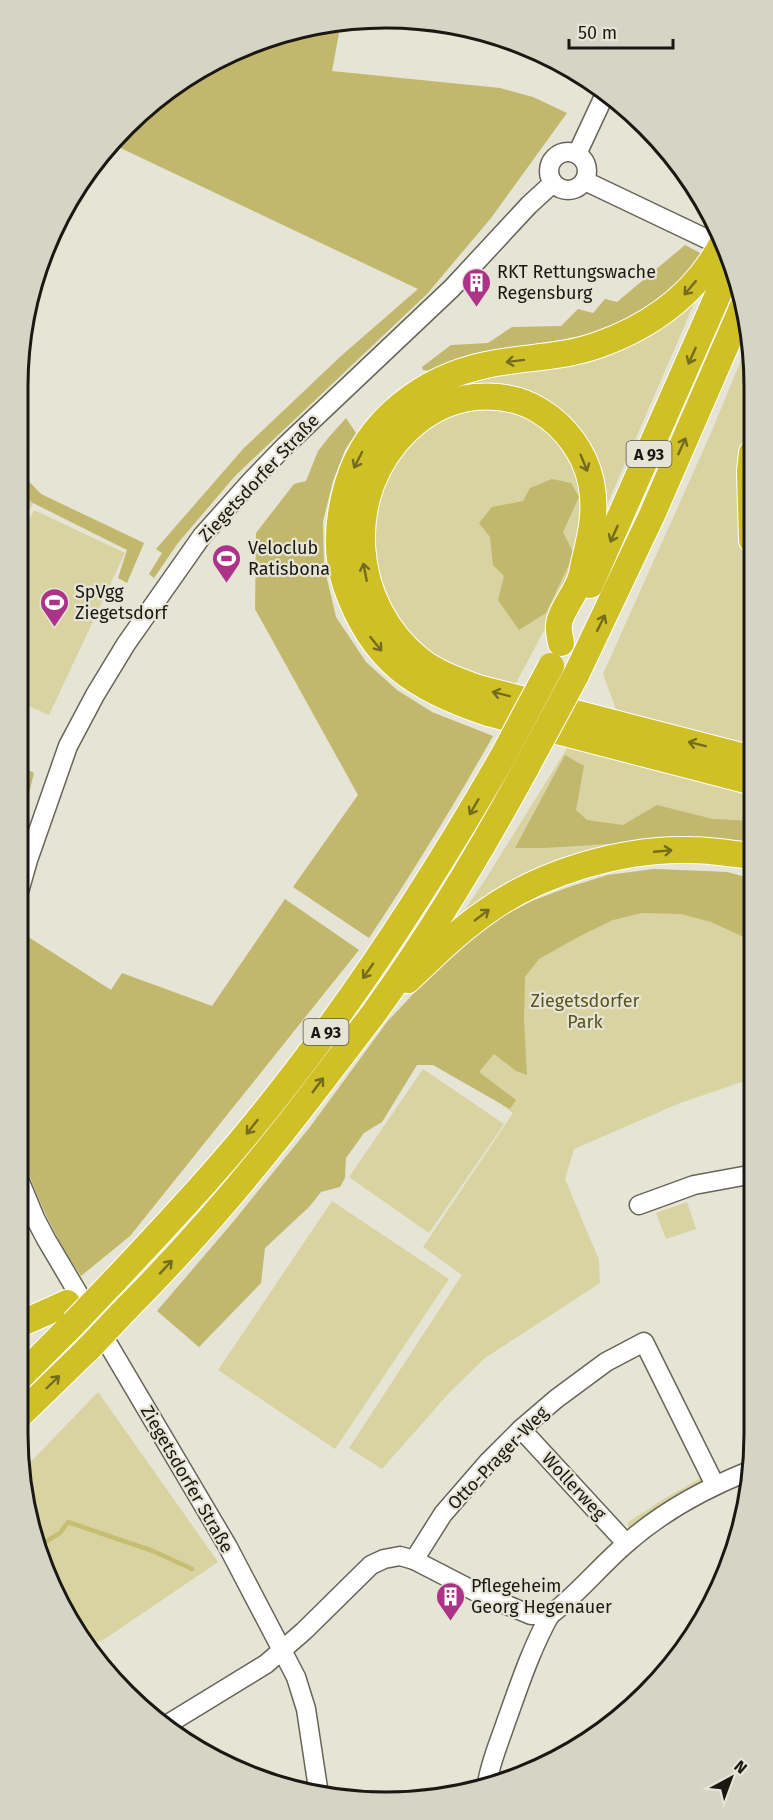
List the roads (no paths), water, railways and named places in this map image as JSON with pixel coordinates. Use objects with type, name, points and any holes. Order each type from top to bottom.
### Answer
[{"type":"highway","points":[[718,251],[687,293],[646,324],[597,345],[546,357],[487,365],[450,375],[403,402],[375,432],[357,460],[344,498],[339,540],[342,573],[352,604],[366,632],[379,649],[416,682],[458,703],[488,713],[744,780]]},
{"type":"highway","name":"A 93","points":[[70,1313],[114,1281],[183,1208],[239,1143],[323,1036],[393,936],[468,818],[503,756],[598,571],[727,275]]},
{"type":"highway","name":"A 93","points":[[28,1407],[126,1309],[217,1212],[270,1149],[374,1012],[447,903],[491,832],[576,675],[652,515],[738,317]]},
{"type":"highway","name":"A 93","points":[[561,643],[558,622],[580,581],[592,537],[594,514],[591,482],[583,457],[566,432],[550,417],[528,404],[511,398],[486,396],[464,398],[438,406],[396,440],[381,462],[367,495],[361,525],[361,550],[366,580],[380,613],[399,639],[421,661],[445,675],[478,688],[744,757]]},
{"type":"highway","name":"A 93","points":[[374,1012],[484,913],[554,875],[599,861],[666,850],[713,851],[744,855]]},
{"type":"highway","points":[[28,1323],[70,1313]]},
{"type":"highway","points":[[28,1366],[70,1313]]},
{"type":"street","points":[[577,154],[602,101]]},
{"type":"street","points":[[563,153],[577,154],[586,166],[585,181],[573,190],[566,190],[553,183],[549,176],[551,162],[563,153]]},
{"type":"street","points":[[585,181],[713,239]]},
{"type":"street","name":"Ziegetsdorfer Straße","points":[[28,860],[68,746],[95,695],[126,644],[202,536],[285,446],[452,288],[529,205],[553,183]]},
{"type":"street","points":[[639,1205],[694,1185],[744,1176]]},
{"type":"street","name":"Ziegetsdorfer Straße","points":[[28,1201],[46,1239],[228,1547],[296,1677],[306,1709],[317,1785]]},
{"type":"street","name":"Otto-Prager-Weg","points":[[414,1560],[443,1514],[489,1461],[521,1429],[556,1399],[606,1362],[644,1342],[715,1485]]},
{"type":"street","name":"Wollerweg","points":[[521,1429],[626,1543]]},
{"type":"street","points":[[488,1777],[518,1688],[539,1635],[550,1616],[567,1603],[626,1543],[657,1518],[715,1485],[742,1474]]},
{"type":"street","points":[[173,1721],[266,1664],[371,1565],[384,1559],[400,1556],[414,1560],[478,1593],[531,1615],[550,1616]]},
{"type":"waterway","points":[[45,1542],[60,1533],[68,1522],[153,1551],[192,1569]]},
{"type":"place","name":"RKT Rettungswache Regensburg","points":[[476,308]]},
{"type":"place","name":"Veloclub Ratisbona","points":[[227,584]]},
{"type":"place","name":"SpVgg Ziegetsdorf","points":[[54,628]]},
{"type":"place","name":"Pflegeheim Georg Hegenauer","points":[[450,1622]]},
{"type":"park label","name":"Ziegetsdorfer Park","points":[[585,1011]]}]
